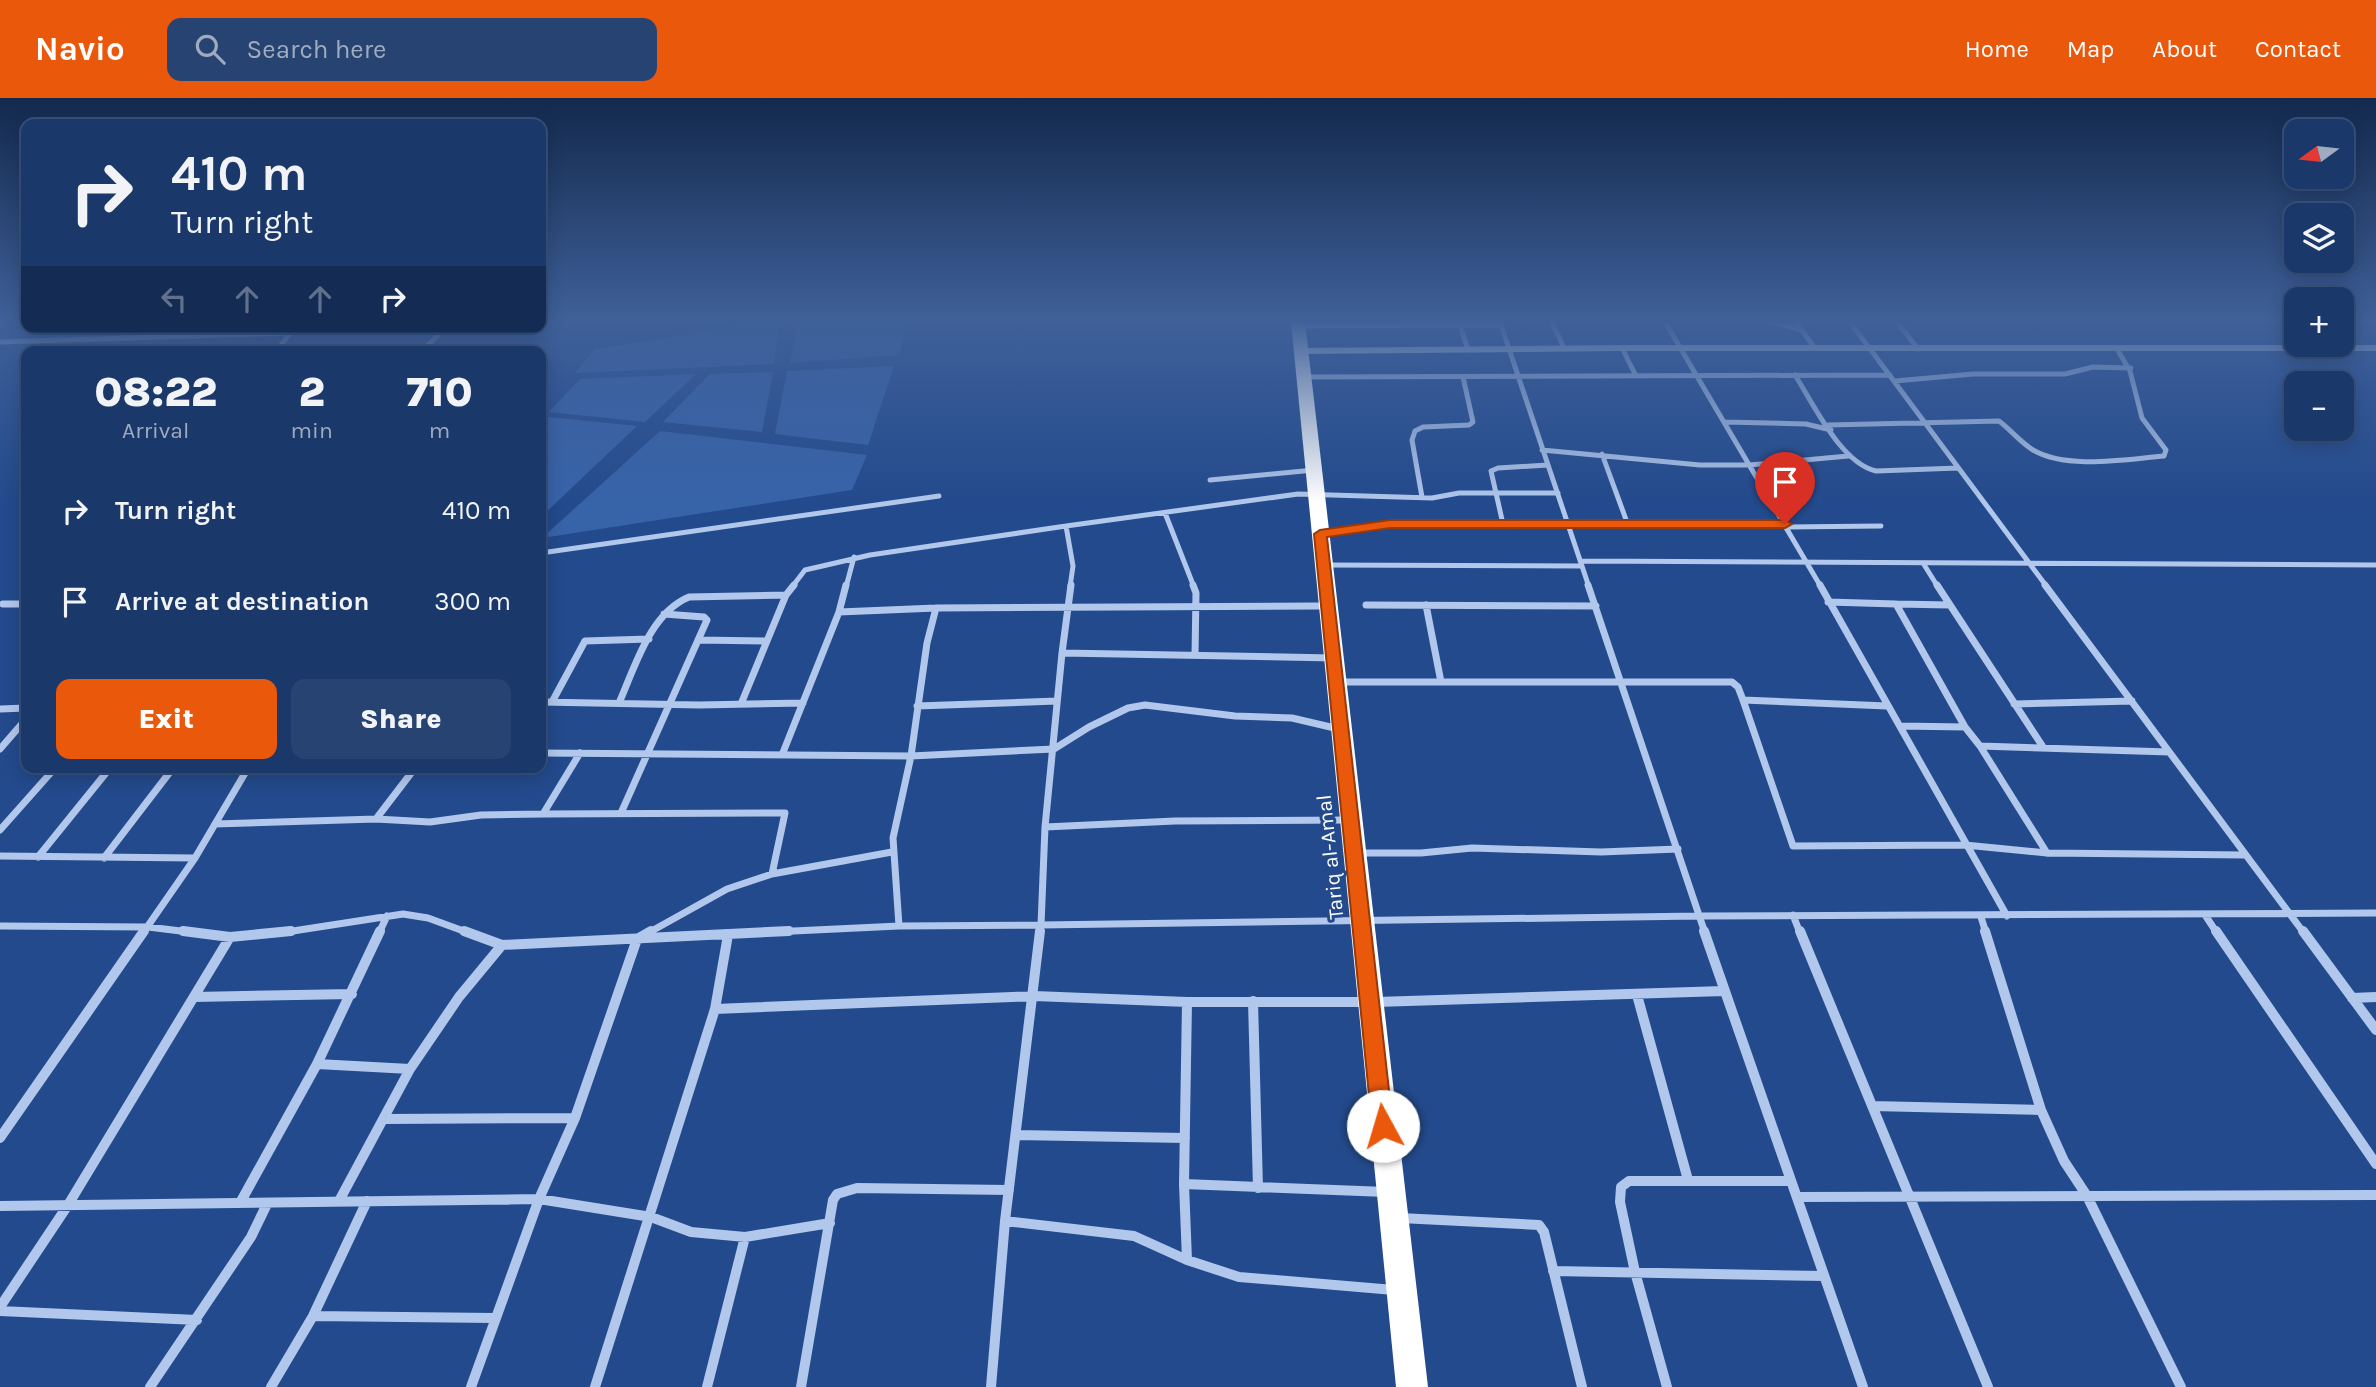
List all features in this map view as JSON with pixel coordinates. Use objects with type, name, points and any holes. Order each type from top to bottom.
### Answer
[{"type":"highway","name":"Tariq al-Amal","points":[[1303,382],[1315,470],[1352,820],[1368,1002],[1412,1387]]},
{"type":"street","points":[[1422,497],[1412,439],[1415,431],[1423,427],[1469,425],[1473,422],[1464,382]]},
{"type":"street","points":[[1519,382],[1724,991],[1863,1387]]},
{"type":"street","points":[[1702,382],[2007,916]]},
{"type":"street","points":[[1800,382],[1848,456],[1869,470],[1958,468]]},
{"type":"street","points":[[1895,382],[2376,1030]]},
{"type":"street","points":[[1725,422],[1830,427],[1999,421],[2022,443],[2042,454],[2064,458],[2164,456],[2166,450],[2146,427],[2140,414],[2133,382]]},
{"type":"street","points":[[1542,450],[1690,464],[1750,465],[1848,456]]},
{"type":"street","points":[[1602,454],[1628,525]]},
{"type":"street","points":[[1503,524],[1491,471],[1498,468],[1548,465]]},
{"type":"street","points":[[1210,480],[1315,470]]},
{"type":"street","points":[[741,704],[786,595],[805,570],[855,557],[1066,526],[1317,494],[1422,497],[1495,492],[1558,493]]},
{"type":"street","points":[[546,552],[939,496]]},
{"type":"street","points":[[1165,513],[1182,551],[1198,606],[1195,655]]},
{"type":"street","points":[[1320,534],[1390,524],[1881,526]]},
{"type":"street","points":[[991,1387],[1005,1222],[1034,996],[1041,925],[1045,827],[1073,566],[1066,526]]},
{"type":"street","points":[[782,755],[839,612],[855,557]]},
{"type":"street","points":[[1324,565],[1806,562],[2376,565]]},
{"type":"street","points":[[1923,563],[2043,747]]},
{"type":"street","points":[[619,703],[649,639],[670,606],[683,598],[786,595]]},
{"type":"street","points":[[1828,603],[1950,604]]},
{"type":"street","points":[[3,604],[21,604]]},
{"type":"street","points":[[1896,604],[1965,727],[1980,746],[2047,853]]},
{"type":"street","points":[[1366,605],[1595,606]]},
{"type":"street","points":[[1426,605],[1441,682]]},
{"type":"street","points":[[839,612],[936,608],[1318,606]]},
{"type":"street","points":[[899,926],[892,852],[936,608]]},
{"type":"street","points":[[621,813],[650,752],[667,705],[706,617],[664,614]]},
{"type":"street","points":[[552,702],[584,641],[649,639]]},
{"type":"street","points":[[698,640],[767,641]]},
{"type":"street","points":[[1062,653],[1334,657]]},
{"type":"street","points":[[1337,682],[1727,681],[1736,685],[1744,700],[1793,846],[1965,845],[2047,853],[2245,855]]},
{"type":"street","points":[[1744,700],[1887,706]]},
{"type":"street","points":[[918,706],[1057,701]]},
{"type":"street","points":[[2014,704],[2132,701]]},
{"type":"street","points":[[546,702],[667,705],[803,703]]},
{"type":"street","points":[[546,753],[911,756],[1054,749],[1089,727],[1139,705],[1235,716],[1292,718],[1342,729]]},
{"type":"street","points":[[0,709],[21,708]]},
{"type":"street","points":[[0,749],[21,725]]},
{"type":"street","points":[[1900,726],[1965,727]]},
{"type":"street","points":[[1980,746],[2169,752]]},
{"type":"street","points":[[543,814],[580,753]]},
{"type":"street","points":[[0,830],[51,773]]},
{"type":"street","points":[[38,857],[106,773]]},
{"type":"street","points":[[104,858],[169,773]]},
{"type":"street","points":[[0,1138],[195,858],[245,773]]},
{"type":"street","points":[[376,819],[411,773]]},
{"type":"street","points":[[215,824],[376,819],[430,822],[481,815],[785,813],[772,874]]},
{"type":"street","points":[[1045,827],[1175,821],[1352,820]]},
{"type":"street","points":[[1355,853],[1421,853],[1472,848],[1601,852],[1678,849]]},
{"type":"street","points":[[471,1387],[539,1199],[575,1118],[637,939],[727,890],[772,874],[892,852]]},
{"type":"street","points":[[0,856],[195,858]]},
{"type":"street","points":[[0,926],[148,927],[230,937],[280,933],[404,914],[428,918],[502,945],[899,926],[1793,915],[1981,917],[2376,913]]},
{"type":"street","points":[[1793,915],[1988,1387]]},
{"type":"street","points":[[2205,915],[2376,1164]]},
{"type":"street","points":[[240,1203],[317,1064],[387,916]]},
{"type":"street","points":[[1981,917],[2041,1111],[2064,1161],[2087,1196],[2181,1387]]},
{"type":"street","points":[[595,1387],[715,1009],[729,935]]},
{"type":"street","points":[[197,1320],[0,1309],[68,1205],[230,937]]},
{"type":"street","points":[[339,1201],[410,1069],[458,997],[502,945]]},
{"type":"street","points":[[715,1009],[1034,996],[1187,1002],[1368,1002],[1724,991]]},
{"type":"street","points":[[194,997],[352,993]]},
{"type":"street","points":[[1637,995],[1688,1180]]},
{"type":"street","points":[[2352,998],[2376,997]]},
{"type":"street","points":[[1253,1001],[1258,1188]]},
{"type":"street","points":[[1187,1002],[1184,1184],[1187,1260]]},
{"type":"street","points":[[317,1064],[410,1069]]},
{"type":"street","points":[[1872,1106],[2041,1111]]},
{"type":"street","points":[[384,1119],[575,1118]]},
{"type":"street","points":[[1016,1135],[1185,1139]]},
{"type":"street","points":[[1667,1387],[1635,1272],[1620,1202],[1620,1187],[1629,1181],[1791,1181]]},
{"type":"street","points":[[1184,1184],[1389,1192]]},
{"type":"street","points":[[801,1387],[833,1200],[837,1194],[845,1190],[1009,1189]]},
{"type":"street","points":[[1797,1197],[2376,1195]]},
{"type":"street","points":[[0,1206],[539,1199],[650,1217],[691,1232],[746,1237],[830,1223]]},
{"type":"street","points":[[271,1387],[313,1316],[367,1201]]},
{"type":"street","points":[[150,1387],[251,1237],[267,1204]]},
{"type":"street","points":[[1392,1217],[1539,1225],[1544,1232],[1582,1387]]},
{"type":"street","points":[[1005,1222],[1134,1236],[1187,1260],[1240,1277],[1401,1291]]},
{"type":"street","points":[[707,1387],[746,1237]]},
{"type":"street","points":[[1553,1271],[1824,1276]]},
{"type":"street","points":[[313,1316],[494,1318]]},
{"type":"shaded area","points":[[577,382],[687,382],[645,422],[549,412]]},
{"type":"shaded area","points":[[702,382],[771,382],[762,432],[663,422]]},
{"type":"shaded area","points":[[785,382],[889,382],[868,445],[775,434]]},
{"type":"shaded area","points":[[549,417],[637,426],[546,512],[546,420]]},
{"type":"shaded area","points":[[660,431],[867,455],[852,490],[546,537],[546,534]]},
{"type":"route","points":[[1383,1126],[1320,534],[1390,524],[1785,524]]}]
